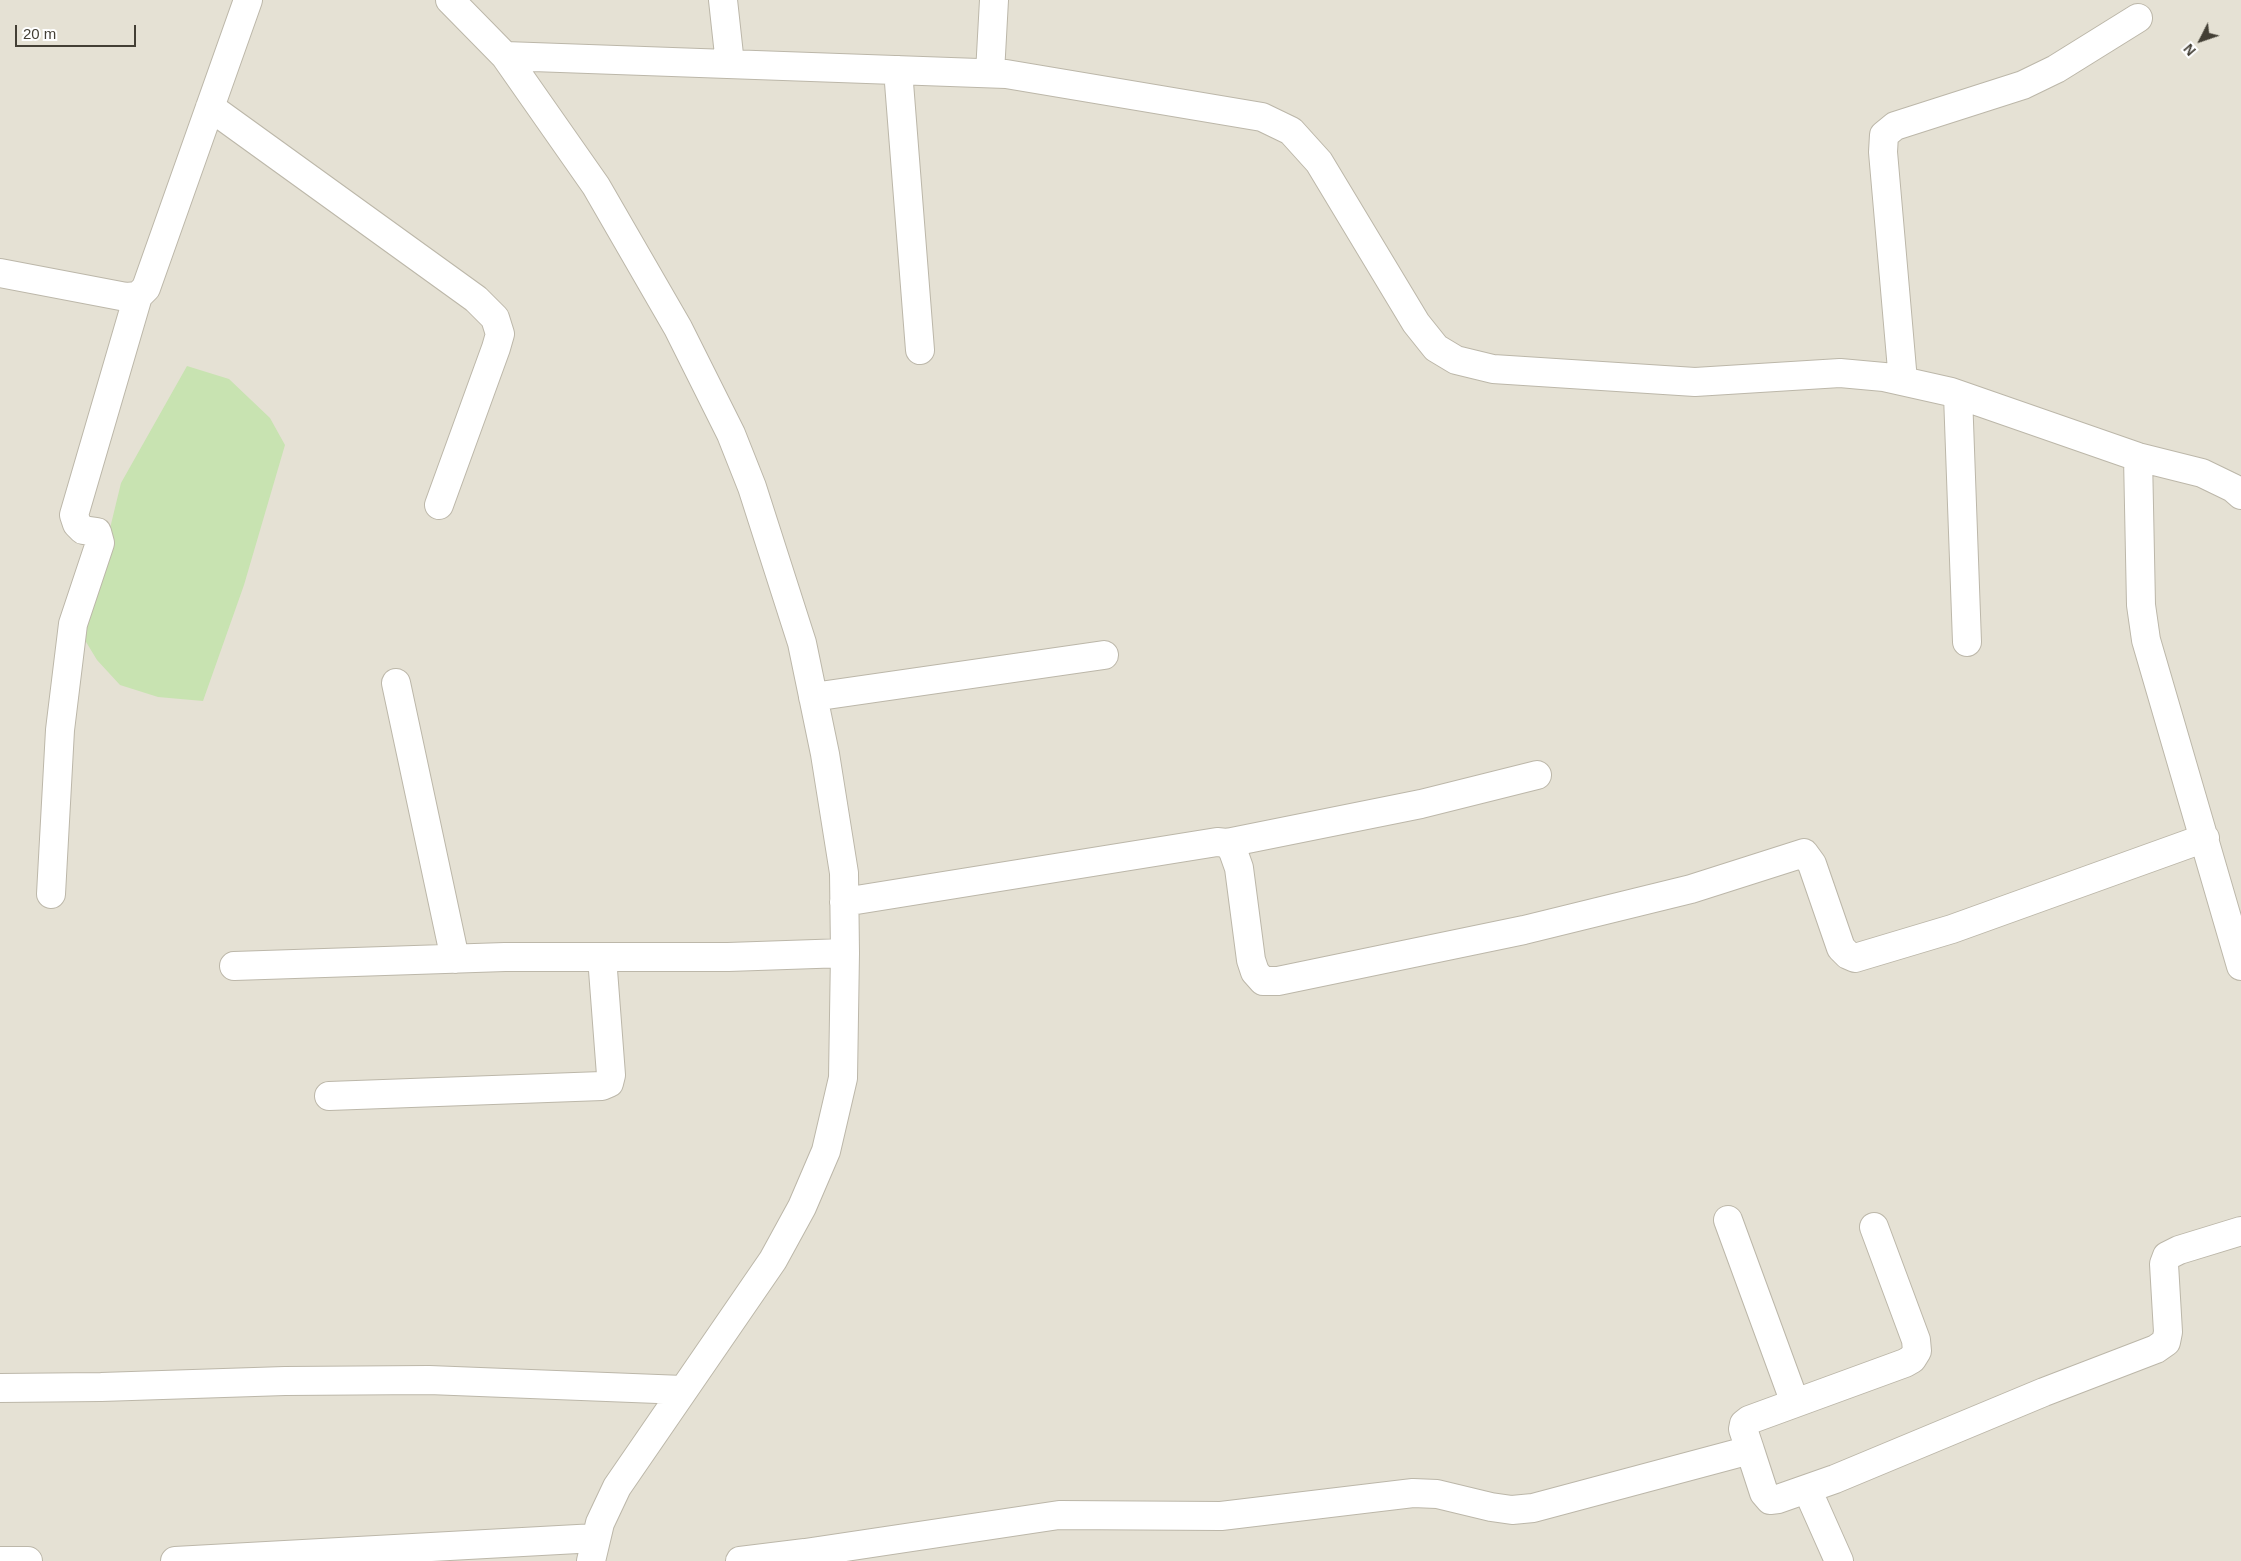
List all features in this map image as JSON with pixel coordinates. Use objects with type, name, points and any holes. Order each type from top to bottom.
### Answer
[{"type":"street","points":[[51,894],[61,722],[68,679],[73,624],[100,543],[97,532],[82,530],[77,524],[74,515],[138,296],[146,288],[248,0]]},
{"type":"street","points":[[175,1561],[594,1550],[600,1523],[618,1487],[773,1260],[802,1207],[826,1151],[843,1078],[844,873],[825,754],[802,643],[752,487],[731,434],[678,328],[596,186],[505,56],[450,0]]},
{"type":"street","points":[[722,0],[730,64]]},
{"type":"street","points":[[990,73],[994,0]]},
{"type":"street","points":[[1902,381],[1884,135],[1895,126],[2023,85],[2056,69],[2138,18]]},
{"type":"street","points":[[505,56],[990,73],[1064,82],[1262,117],[1291,131],[1319,162],[1416,323],[1436,348],[1456,360],[1493,369],[1695,382],[1840,373],[1902,381],[1958,395],[2138,457],[2202,473],[2238,488]]},
{"type":"street","points":[[898,70],[920,350]]},
{"type":"street","points":[[210,106],[476,299],[495,318],[500,334],[496,348],[439,505]]},
{"type":"street","points":[[0,273],[126,297],[138,296]]},
{"type":"street","points":[[1958,395],[1967,642]]},
{"type":"street","points":[[2138,457],[2141,605],[2146,640],[2241,966]]},
{"type":"street","points":[[814,698],[1104,655]]},
{"type":"street","points":[[396,683],[455,959]]},
{"type":"street","points":[[844,902],[1218,842],[1227,843],[1420,804],[1537,775]]},
{"type":"street","points":[[1227,843],[1233,851],[1238,868],[1251,960],[1255,972],[1263,981],[1278,981],[1524,930],[1691,889],[1804,853],[1812,864],[1842,948],[1848,955],[1855,958],[1952,928],[2205,838]]},
{"type":"street","points":[[234,966],[455,959],[845,953]]},
{"type":"street","points":[[329,1096],[602,1086],[609,1083],[611,1075],[602,957]]},
{"type":"street","points":[[1728,1220],[1795,1403]]},
{"type":"street","points":[[1874,1227],[1916,1340],[1917,1351],[1912,1359],[1905,1363],[1795,1403],[1744,1424],[1743,1429],[1764,1493],[1770,1500],[1807,1489],[2156,1349],[2166,1342],[2168,1332],[2164,1264],[2167,1256],[2179,1250],[2241,1231]]},
{"type":"street","points":[[0,1388],[285,1381],[429,1380],[683,1390]]},
{"type":"street","points":[[740,1561],[807,1557],[1059,1515],[1221,1516],[1413,1492],[1437,1494],[1512,1510],[1533,1508],[1750,1450]]},
{"type":"street","points":[[1807,1489],[1839,1561]]},
{"type":"street","points":[[0,1561],[28,1561]]},
{"type":"shaded area","points":[[0,0],[2241,0],[2241,1561],[0,1561]]},
{"type":"green space","points":[[187,366],[229,379],[270,418],[285,445],[244,585],[203,701],[158,697],[120,685],[97,660],[80,632],[104,553],[121,483]]}]
